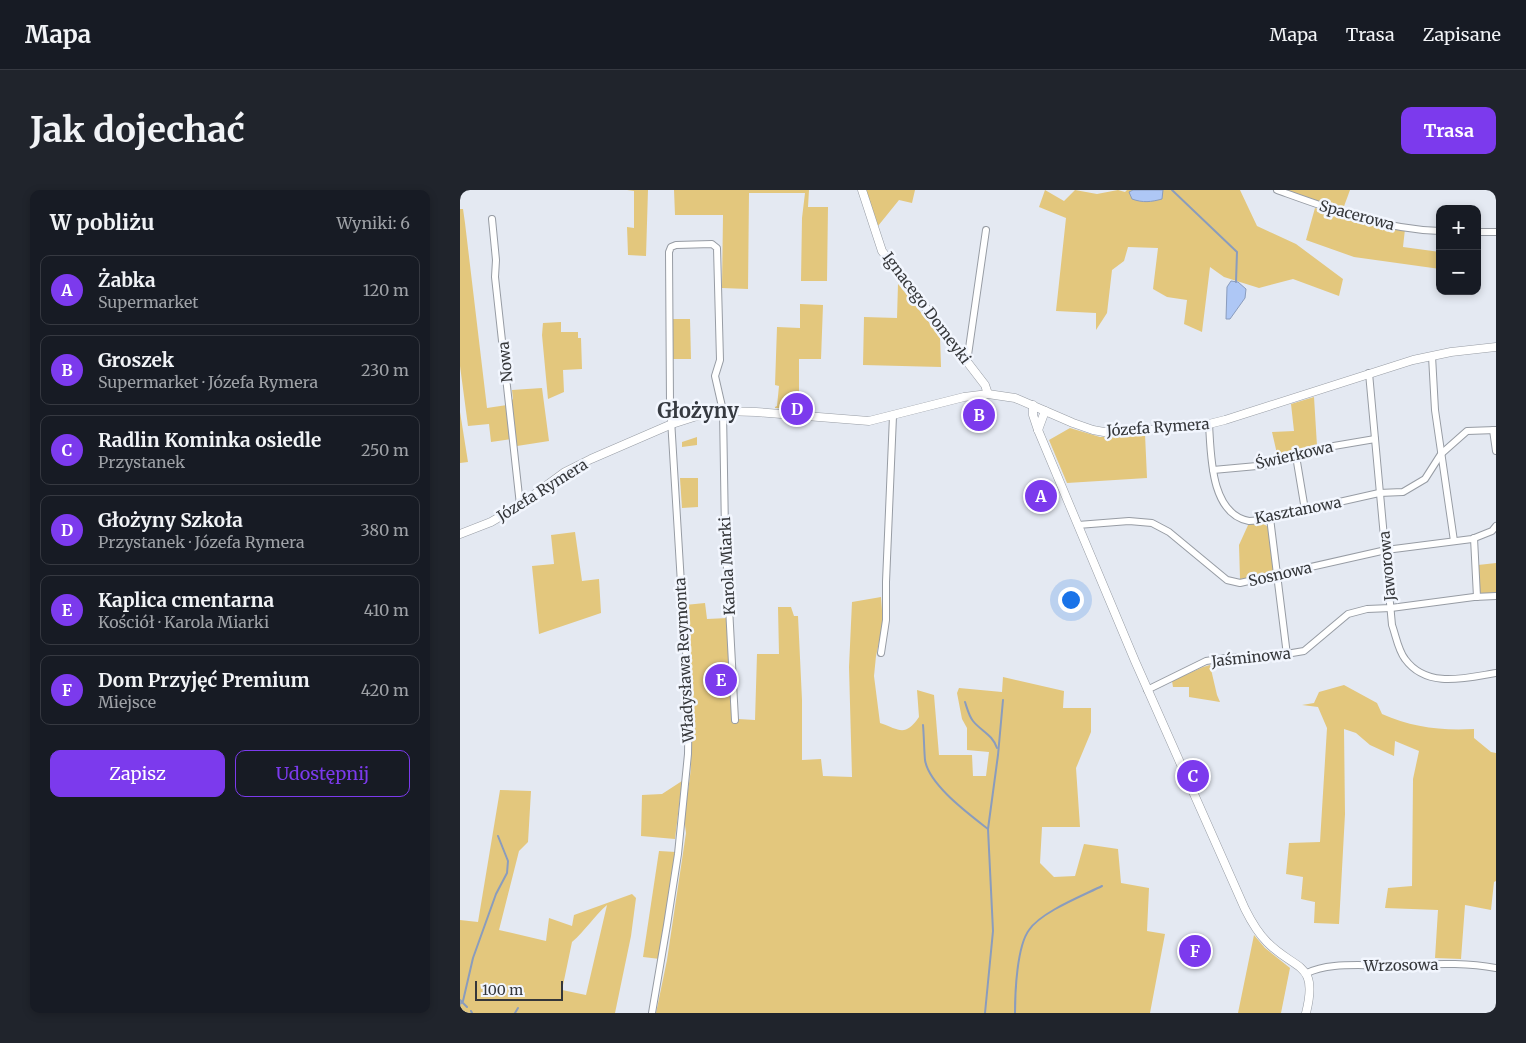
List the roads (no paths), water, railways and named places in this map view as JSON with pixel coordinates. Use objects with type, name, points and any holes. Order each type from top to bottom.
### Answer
[{"type":"street","name":"Ignacego Domeyki","points":[[862,190],[882,251],[985,385],[988,394]]},
{"type":"street","name":"Spacerowa","points":[[1277,190],[1359,219],[1436,231]]},
{"type":"street","name":"Nowa","points":[[492,219],[496,260],[495,277],[520,505]]},
{"type":"street","points":[[967,362],[986,230]]},
{"type":"street","points":[[1481,232],[1496,232]]},
{"type":"street","name":"Karola Miarki","points":[[672,424],[669,349],[669,252],[671,247],[676,245],[712,244],[717,248],[720,360],[716,376],[723,411],[725,532],[735,720]]},
{"type":"street","name":"Józefa Rymera","points":[[460,534],[491,522],[520,505],[565,472],[631,441],[672,424],[697,416],[723,411],[771,412],[869,421],[964,397],[988,394],[1015,398],[1072,423],[1104,432],[1166,429],[1209,424],[1369,373],[1432,356],[1496,347]]},
{"type":"street","points":[[1432,356],[1435,410],[1454,541]]},
{"type":"street","name":"Jaworowa","points":[[1369,373],[1392,625],[1404,657],[1415,670],[1430,677],[1454,680],[1496,673]]},
{"type":"street","points":[[1033,405],[1033,415],[1038,430],[1147,690],[1252,921],[1267,942],[1307,973],[1310,984],[1310,996],[1306,1013]]},
{"type":"street","points":[[1038,430],[1045,411]]},
{"type":"street","points":[[881,653],[886,620],[893,416]]},
{"type":"street","name":"Władysława Reymonta","points":[[652,1013],[668,925],[679,844],[688,754],[689,690],[672,424]]},
{"type":"street","name":"Kasztanowa","points":[[1209,424],[1212,470],[1218,493],[1236,516],[1250,521],[1379,494],[1403,492],[1425,479],[1441,454],[1467,431],[1495,430]]},
{"type":"street","points":[[1495,430],[1496,451]]},
{"type":"street","name":"Świerkowa","points":[[1212,470],[1268,464],[1316,449],[1375,439]]},
{"type":"street","points":[[1296,456],[1305,510]]},
{"type":"street","points":[[1270,518],[1287,655]]},
{"type":"street","name":"Sosnowa","points":[[1078,525],[1129,521],[1152,523],[1169,532],[1227,580],[1240,584],[1386,550],[1474,538],[1492,531],[1496,526]]},
{"type":"street","points":[[1474,538],[1478,597]]},
{"type":"street","name":"Jaśminowa","points":[[1147,690],[1206,661],[1232,657],[1256,659],[1304,651],[1348,614],[1368,609],[1496,596]]},
{"type":"street","name":"Wrzosowa","points":[[1307,973],[1336,966],[1458,964],[1496,968]]},
{"type":"water","points":[[1133,190],[1163,190],[1162,199],[1147,202],[1132,199],[1129,192]]},
{"type":"water","points":[[1231,281],[1238,282],[1246,289],[1245,298],[1230,319],[1226,319],[1227,287]]},
{"type":"waterway","points":[[1172,190],[1237,252],[1236,282]]},
{"type":"waterway","points":[[985,1013],[993,931],[988,829],[1003,700]]},
{"type":"waterway","points":[[965,702],[972,719],[993,740],[997,748]]},
{"type":"waterway","points":[[923,725],[925,760],[928,770],[951,798],[988,829]]},
{"type":"waterway","points":[[460,1004],[463,1001],[473,958],[496,894],[507,873],[508,861],[498,836]]},
{"type":"waterway","points":[[1015,1013],[1019,958],[1029,930],[1035,923],[1052,911],[1102,886]]},
{"type":"waterway","points":[[460,1000],[467,1007]]},
{"type":"waterway","points":[[515,1013],[518,1008]]},
{"type":"place","name":"Głożyny Szkoła","points":[[797,409]]},
{"type":"place","name":"Groszek","points":[[979,415]]},
{"type":"place","name":"Żabka","points":[[1041,496]]},
{"type":"place","name":"Kaplica cmentarna","points":[[721,680]]},
{"type":"place","name":"Radlin Kominka osiedle","points":[[1193,776]]},
{"type":"place","name":"Dom Przyjęć Premium","points":[[1195,951]]},
{"type":"district","name":"Głożyny","points":[[698,410]]}]
